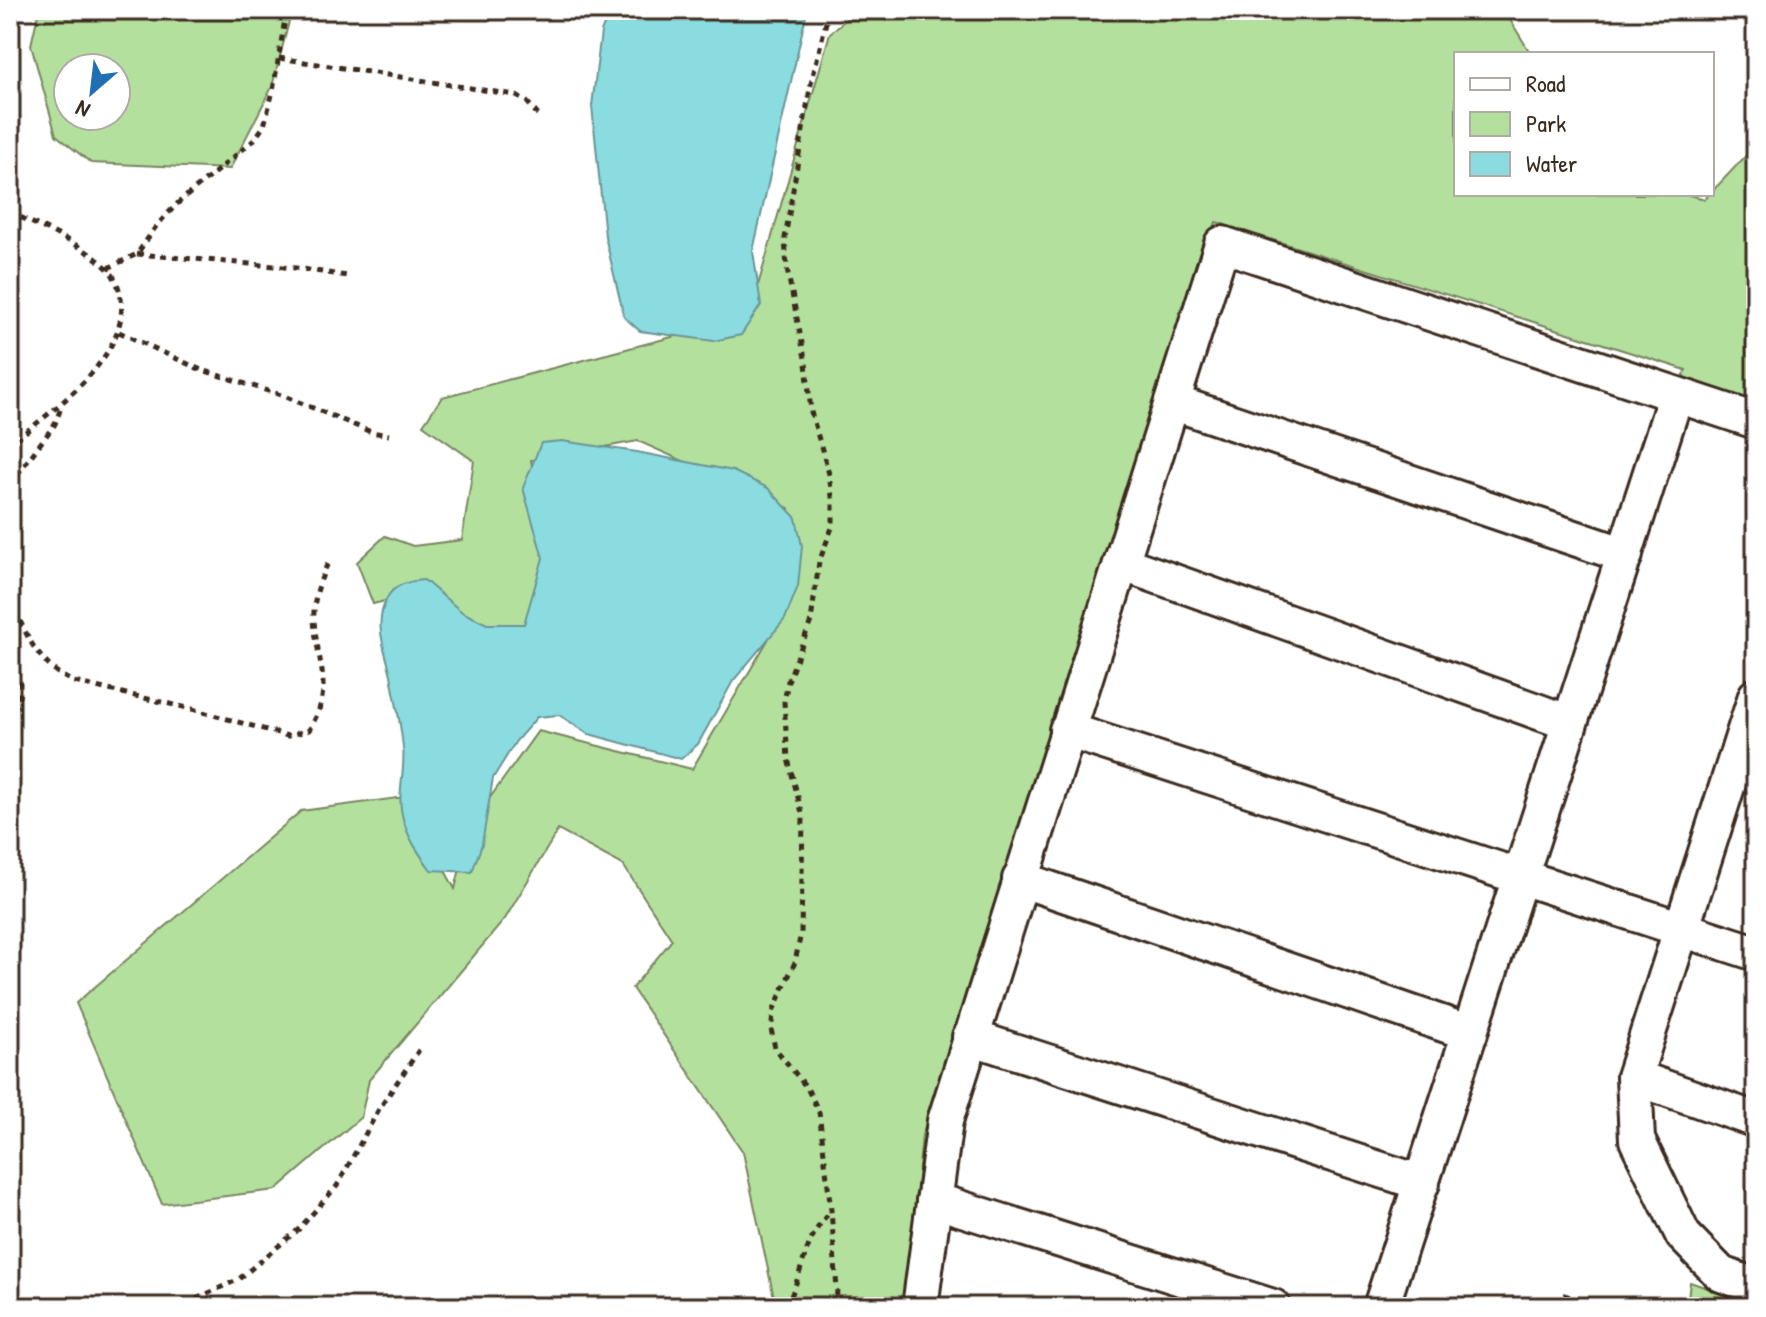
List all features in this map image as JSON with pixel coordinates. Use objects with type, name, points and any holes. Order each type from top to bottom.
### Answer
[{"type":"street","points":[[920,1307],[945,1121],[1222,244],[1756,421]]},
{"type":"street","points":[[1381,1307],[1676,395]]},
{"type":"street","points":[[1172,402],[1625,555]]},
{"type":"street","points":[[1121,563],[1570,723]]},
{"type":"street","points":[[1756,696],[1745,769],[1681,929],[1634,1077],[1637,1140],[1683,1235],[1721,1274],[1756,1286]]},
{"type":"street","points":[[1067,730],[1756,953]]},
{"type":"street","points":[[1020,879],[1470,1033]]},
{"type":"street","points":[[970,1037],[1422,1183]]},
{"type":"street","points":[[1634,1077],[1756,1120]]},
{"type":"street","points":[[934,1200],[1273,1307]]},
{"type":"path","points":[[108,268],[137,254],[157,225],[178,203],[253,141],[264,126],[284,25],[290,10]]},
{"type":"path","points":[[829,10],[810,88],[785,238],[787,269],[806,363],[811,412],[829,474],[833,525],[819,562],[811,621],[788,681],[784,702],[788,759],[803,817],[801,933],[795,962],[774,1009],[771,1029],[775,1048],[807,1088],[819,1112],[831,1210],[836,1307]]},
{"type":"path","points":[[279,58],[515,95],[527,102],[538,115]]},
{"type":"path","points":[[10,212],[71,244],[108,268],[118,285],[122,304],[119,332],[97,366],[63,402],[10,444]]},
{"type":"path","points":[[137,254],[296,268],[347,276]]},
{"type":"path","points":[[119,332],[199,369],[284,396],[371,432],[389,435]]},
{"type":"path","points":[[10,484],[55,424],[63,402]]},
{"type":"path","points":[[10,599],[36,653],[59,675],[74,682],[192,709],[288,736],[309,730],[321,710],[324,680],[313,617],[318,583],[328,563]]},
{"type":"path","points":[[10,659],[20,680],[20,699],[10,723]]},
{"type":"path","points":[[188,1307],[192,1301],[239,1279],[299,1229],[337,1186],[379,1109],[419,1050]]},
{"type":"path","points":[[786,1307],[798,1280],[810,1237],[831,1210]]},
{"type":"path","points":[[1543,1307],[1564,1295],[1607,1307]]},
{"type":"green space","points":[[39,10],[292,10],[272,87],[230,169],[91,163],[56,135],[55,132],[132,132],[132,52],[52,52],[52,121],[31,45]]},
{"type":"green space","points":[[857,10],[1504,10],[1530,52],[1454,52],[1454,196],[1692,196],[1705,199],[1714,196],[1714,189],[1756,145],[1756,214],[1749,223],[1756,224],[1756,421],[1676,395],[1686,370],[1216,222],[950,1056],[922,1135],[906,1307],[776,1307],[743,1152],[632,988],[672,940],[623,865],[558,830],[505,919],[369,1080],[361,1117],[276,1190],[162,1204],[76,1003],[301,811],[405,797],[455,889],[471,824],[538,731],[692,769],[768,640],[789,508],[638,441],[531,460],[548,559],[526,632],[466,627],[416,593],[373,604],[357,562],[385,536],[413,546],[462,540],[474,461],[423,425],[442,397],[749,317],[830,33]]},
{"type":"green space","points":[[1690,1282],[1756,1305],[1756,1307],[1687,1307]]},
{"type":"water","points":[[610,10],[807,10],[753,251],[761,305],[741,335],[714,341],[640,331],[624,317],[605,236],[592,106],[601,32]]},
{"type":"water","points":[[562,441],[733,471],[768,488],[796,518],[802,546],[798,586],[785,619],[733,681],[698,744],[681,759],[589,734],[559,715],[537,717],[516,741],[493,778],[482,844],[472,872],[431,870],[412,841],[401,812],[403,748],[382,636],[383,608],[390,593],[398,586],[424,580],[462,612],[487,624],[524,624],[543,558],[523,488],[541,443]]}]
